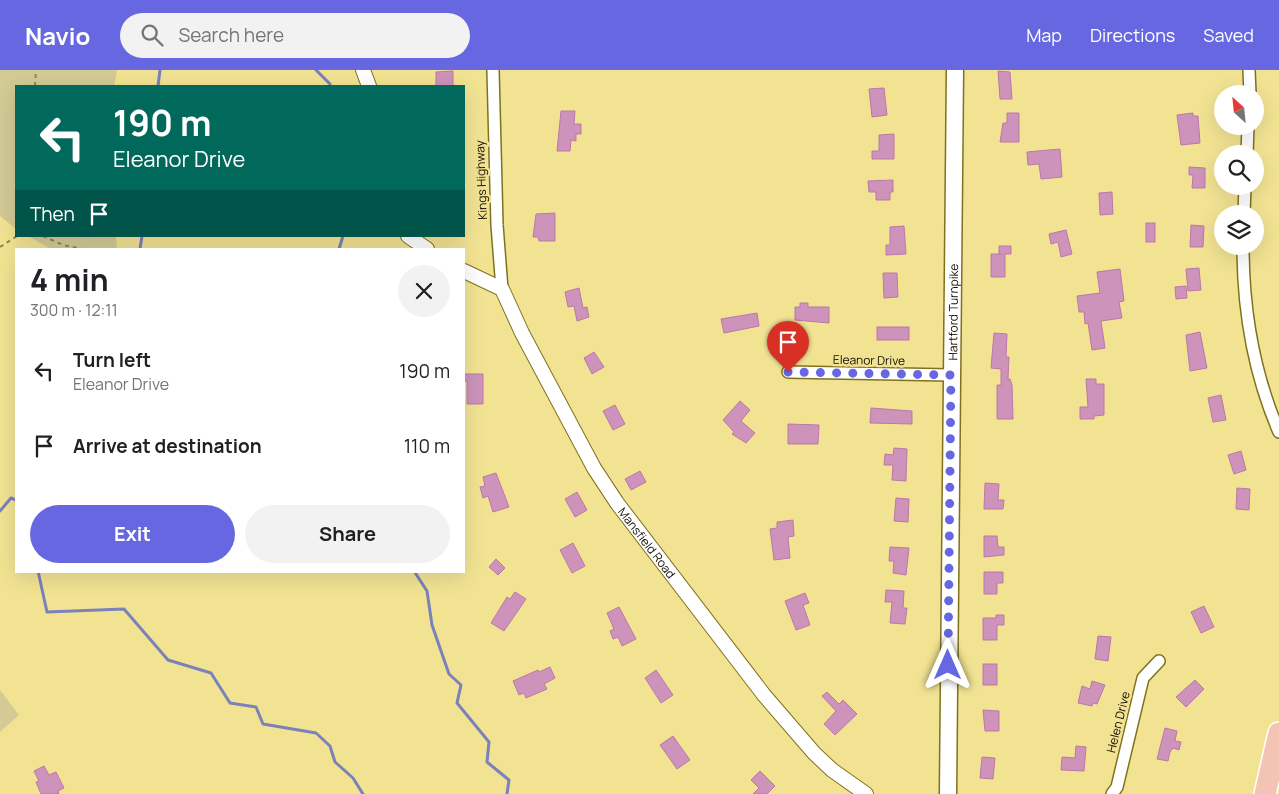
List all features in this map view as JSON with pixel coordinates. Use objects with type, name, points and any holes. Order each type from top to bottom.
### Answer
[{"type":"highway","points":[[1265,794],[1279,734]]},
{"type":"main road","name":"Hartford Turnpike","points":[[948,794],[955,70]]},
{"type":"street","points":[[363,70],[369,85]]},
{"type":"street","name":"Kings Highway","points":[[492,70],[496,209],[502,289]]},
{"type":"street","points":[[1249,70],[1250,85]]},
{"type":"street","points":[[409,237],[426,248]]},
{"type":"street","points":[[1244,255],[1250,335],[1269,408],[1279,432]]},
{"type":"street","points":[[465,271],[502,289]]},
{"type":"street","name":"Mansfield Road","points":[[502,289],[559,404],[594,468],[617,503],[800,738],[832,770],[866,794]]},
{"type":"street","name":"Eleanor Drive","points":[[788,372],[951,375]]},
{"type":"street","name":"Helen Drive","points":[[1112,794],[1116,787],[1143,678],[1159,661]]},
{"type":"path","points":[[35,85],[36,70]]},
{"type":"path","points":[[0,247],[15,237]]},
{"type":"path","points":[[45,237],[63,245],[77,248]]},
{"type":"shaded area","points":[[0,70],[117,70],[114,85],[15,85],[15,228],[0,216]]},
{"type":"shaded area","points":[[30,237],[116,237],[117,248],[49,248]]},
{"type":"shaded area","points":[[0,690],[19,715],[0,732]]},
{"type":"building","points":[[453,71],[453,85],[436,85],[436,72]]},
{"type":"building","points":[[998,71],[1010,72],[1012,99],[1000,99]]},
{"type":"building","points":[[884,88],[887,115],[872,117],[869,89]]},
{"type":"building","points":[[561,111],[575,111],[574,124],[581,124],[581,134],[576,134],[576,141],[571,140],[570,151],[557,151]]},
{"type":"building","points":[[1007,113],[1019,113],[1019,142],[1000,142],[1003,123],[1007,123]]},
{"type":"building","points":[[1193,113],[1193,116],[1198,116],[1200,143],[1181,145],[1177,115]]},
{"type":"building","points":[[894,134],[894,159],[872,159],[872,151],[879,151],[879,135]]},
{"type":"building","points":[[1060,149],[1062,177],[1041,179],[1039,164],[1028,165],[1027,152]]},
{"type":"building","points":[[1189,167],[1205,168],[1205,188],[1192,188],[1193,175],[1189,175]]},
{"type":"building","points":[[893,180],[893,192],[890,192],[890,200],[876,200],[876,192],[869,192],[868,181]]},
{"type":"building","points":[[1112,192],[1113,214],[1100,215],[1099,193]]},
{"type":"building","points":[[555,213],[555,241],[539,241],[538,237],[533,237],[536,214]]},
{"type":"building","points":[[1146,223],[1155,223],[1155,242],[1146,242]]},
{"type":"building","points":[[1191,225],[1204,226],[1203,247],[1190,247]]},
{"type":"building","points":[[904,226],[906,254],[886,255],[886,245],[890,245],[890,227]]},
{"type":"building","points":[[1066,230],[1072,254],[1061,257],[1058,242],[1051,244],[1049,234]]},
{"type":"building","points":[[999,246],[1011,246],[1011,254],[1005,254],[1005,277],[991,277],[991,254],[999,254]]},
{"type":"building","points":[[1199,268],[1201,290],[1188,291],[1186,269]]},
{"type":"building","points":[[1120,269],[1124,301],[1119,302],[1122,318],[1101,321],[1105,348],[1092,350],[1088,323],[1085,324],[1084,312],[1079,312],[1077,296],[1100,293],[1097,272]]},
{"type":"building","points":[[883,273],[897,273],[898,297],[884,298]]},
{"type":"building","points":[[1186,286],[1187,298],[1176,299],[1175,287]]},
{"type":"building","points":[[579,288],[583,308],[587,307],[589,317],[577,321],[574,306],[568,307],[565,292]]},
{"type":"building","points":[[800,303],[808,303],[808,307],[829,307],[829,323],[795,320],[795,307],[800,307]]},
{"type":"building","points":[[757,313],[759,326],[724,333],[721,319]]},
{"type":"building","points":[[877,327],[909,327],[909,340],[877,340]]},
{"type":"building","points":[[1200,332],[1207,368],[1190,371],[1186,335]]},
{"type":"building","points":[[994,333],[1007,334],[1006,357],[1009,357],[1008,379],[1010,379],[1012,385],[1013,419],[997,419],[997,385],[1001,385],[1001,369],[991,368]]},
{"type":"building","points":[[594,352],[604,367],[592,374],[584,358]]},
{"type":"building","points":[[465,374],[483,374],[483,404],[467,404],[467,381],[465,381]]},
{"type":"building","points":[[1086,379],[1096,379],[1096,384],[1104,384],[1104,415],[1094,416],[1094,419],[1080,419],[1080,407],[1088,407]]},
{"type":"building","points":[[1221,395],[1226,420],[1213,422],[1208,398]]},
{"type":"building","points":[[740,401],[750,410],[741,421],[755,433],[746,443],[732,434],[734,432],[723,420]]},
{"type":"building","points":[[615,405],[625,424],[613,430],[603,411]]},
{"type":"building","points":[[871,408],[912,411],[912,424],[870,423]]},
{"type":"building","points":[[788,424],[819,425],[818,444],[788,444]]},
{"type":"building","points":[[894,448],[907,449],[906,481],[892,480],[893,465],[884,465],[885,454],[893,455]]},
{"type":"building","points":[[1241,451],[1246,470],[1234,474],[1228,455]]},
{"type":"building","points":[[640,471],[646,482],[631,490],[625,479]]},
{"type":"building","points":[[496,473],[509,507],[493,512],[488,496],[483,498],[480,487],[485,486],[483,477]]},
{"type":"building","points":[[985,483],[999,484],[998,500],[1004,500],[1003,509],[984,509]]},
{"type":"building","points":[[1237,488],[1250,489],[1249,510],[1236,509]]},
{"type":"building","points":[[577,492],[587,510],[575,517],[565,499]]},
{"type":"building","points":[[896,498],[909,499],[908,522],[894,521]]},
{"type":"building","points":[[793,520],[794,536],[788,537],[790,558],[774,560],[770,529],[777,528],[777,522]]},
{"type":"building","points":[[984,536],[997,536],[998,547],[1004,547],[1004,555],[984,557]]},
{"type":"building","points":[[573,543],[585,566],[572,573],[560,550]]},
{"type":"building","points":[[890,547],[909,548],[906,575],[893,573],[894,561],[889,561]]},
{"type":"building","points":[[496,559],[505,568],[498,575],[489,567]]},
{"type":"building","points":[[984,572],[1003,572],[1003,583],[997,583],[997,594],[984,594]]},
{"type":"building","points":[[886,590],[904,591],[903,608],[907,608],[905,624],[890,623],[892,602],[885,602]]},
{"type":"building","points":[[515,592],[526,599],[504,631],[491,623],[507,597],[510,599]]},
{"type":"building","points":[[805,593],[809,603],[803,605],[810,625],[796,630],[785,601]]},
{"type":"building","points":[[1204,606],[1214,627],[1201,633],[1191,612]]},
{"type":"building","points":[[619,607],[636,639],[622,646],[618,637],[613,639],[610,631],[614,629],[607,613]]},
{"type":"building","points":[[996,615],[1004,615],[1004,625],[997,625],[997,640],[983,640],[983,618],[996,618]]},
{"type":"building","points":[[1098,636],[1111,637],[1108,661],[1095,659]]},
{"type":"building","points":[[983,664],[997,664],[997,685],[983,685]]},
{"type":"building","points":[[550,667],[555,678],[544,684],[547,689],[526,698],[524,693],[519,695],[513,681]]},
{"type":"building","points":[[656,670],[673,695],[661,703],[645,678]]},
{"type":"building","points":[[1195,680],[1204,689],[1186,707],[1176,697]]},
{"type":"building","points":[[1092,681],[1105,685],[1097,704],[1093,703],[1092,706],[1078,703],[1082,686],[1090,689]]},
{"type":"building","points":[[827,692],[839,704],[843,700],[857,714],[835,735],[824,724],[836,711],[822,696]]},
{"type":"building","points":[[983,710],[999,711],[999,731],[985,731]]},
{"type":"building","points":[[1165,728],[1177,731],[1175,741],[1181,742],[1179,750],[1173,748],[1170,752],[1168,761],[1157,759]]},
{"type":"building","points":[[673,736],[690,760],[677,769],[660,745]]},
{"type":"building","points":[[1076,746],[1086,747],[1084,771],[1061,770],[1062,757],[1075,758]]},
{"type":"building","points":[[982,757],[995,758],[993,779],[980,778]]},
{"type":"building","points":[[44,766],[49,775],[56,772],[64,788],[58,791],[59,794],[41,794],[36,782],[39,781],[34,771]]},
{"type":"building","points":[[760,771],[775,786],[767,794],[753,794],[759,788],[751,780]]},
{"type":"waterway","points":[[158,85],[160,70]]},
{"type":"waterway","points":[[316,70],[330,85]]},
{"type":"waterway","points":[[140,248],[142,237]]},
{"type":"waterway","points":[[339,248],[343,237]]},
{"type":"waterway","points":[[0,511],[11,498],[15,500]]},
{"type":"waterway","points":[[38,573],[47,612],[124,609],[168,660],[211,673],[230,703],[256,707],[263,724],[316,733],[330,746],[335,762],[353,778],[363,794]]},
{"type":"waterway","points":[[415,573],[427,591],[432,625],[449,674],[461,685],[457,703],[489,742],[487,762],[509,780],[507,794]]},
{"type":"route","points":[[788,372],[951,375],[948,665]]}]
